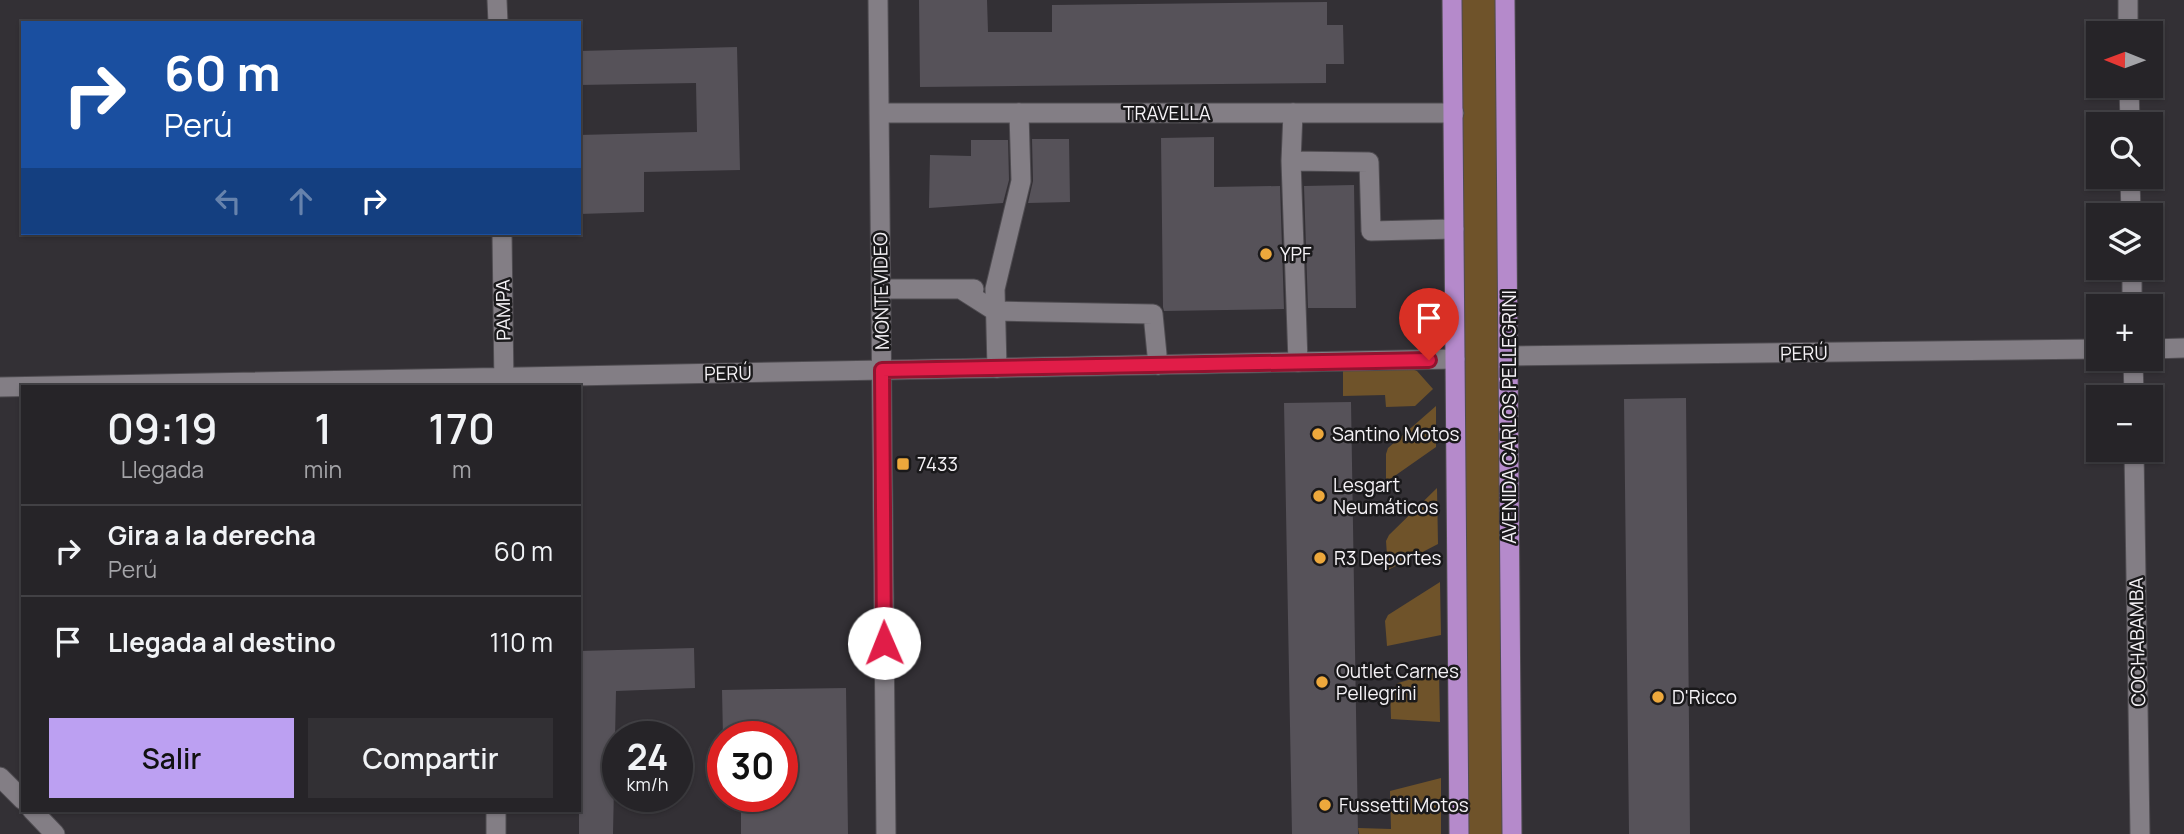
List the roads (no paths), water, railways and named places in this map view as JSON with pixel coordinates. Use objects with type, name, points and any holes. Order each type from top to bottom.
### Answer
[{"type":"main road","points":[[1452,0],[1459,834]]},
{"type":"main road","name":"AVENIDA CARLOS PELLEGRINI","points":[[1505,0],[1512,834]]},
{"type":"street","points":[[498,0],[498,21]]},
{"type":"street","name":"MONTEVIDEO","points":[[878,0],[886,834]]},
{"type":"street","points":[[2128,0],[2128,21]]},
{"type":"street","name":"TRAVELLA","points":[[880,113],[1454,113]]},
{"type":"street","points":[[997,368],[995,289],[1021,181],[1019,113]]},
{"type":"street","points":[[1293,113],[1291,161],[1298,362]]},
{"type":"street","points":[[1291,161],[1369,162],[1371,231],[1454,229]]},
{"type":"street","name":"PAMPA","points":[[502,235],[504,382]]},
{"type":"street","points":[[881,289],[995,289]]},
{"type":"street","points":[[962,289],[995,311],[1153,314],[1158,365]]},
{"type":"street","points":[[2163,349],[2184,348]]},
{"type":"street","name":"PERÚ","points":[[1509,356],[2086,349]]},
{"type":"street","name":"PERÚ","points":[[202,385],[504,382],[882,370],[1455,359]]},
{"type":"street","name":"PERÚ","points":[[0,387],[21,387]]},
{"type":"street","name":"COCHABAMBA","points":[[2134,462],[2140,834]]},
{"type":"street","points":[[0,777],[21,798]]},
{"type":"street","points":[[34,812],[55,834]]},
{"type":"street","points":[[496,812],[496,834]]},
{"type":"place","name":"YPF","points":[[1266,254]]},
{"type":"place","name":"Santino Motos","points":[[1318,434]]},
{"type":"place","name":"7433","points":[[903,464]]},
{"type":"place","name":"Lesgart Neumáticos","points":[[1319,496]]},
{"type":"place","name":"R3 Deportes","points":[[1320,558]]},
{"type":"place","name":"Outlet Carnes Pellegrini","points":[[1322,682]]},
{"type":"place","name":"D'Ricco","points":[[1658,697]]},
{"type":"place","name":"Fussetti Motos","points":[[1325,805]]}]
